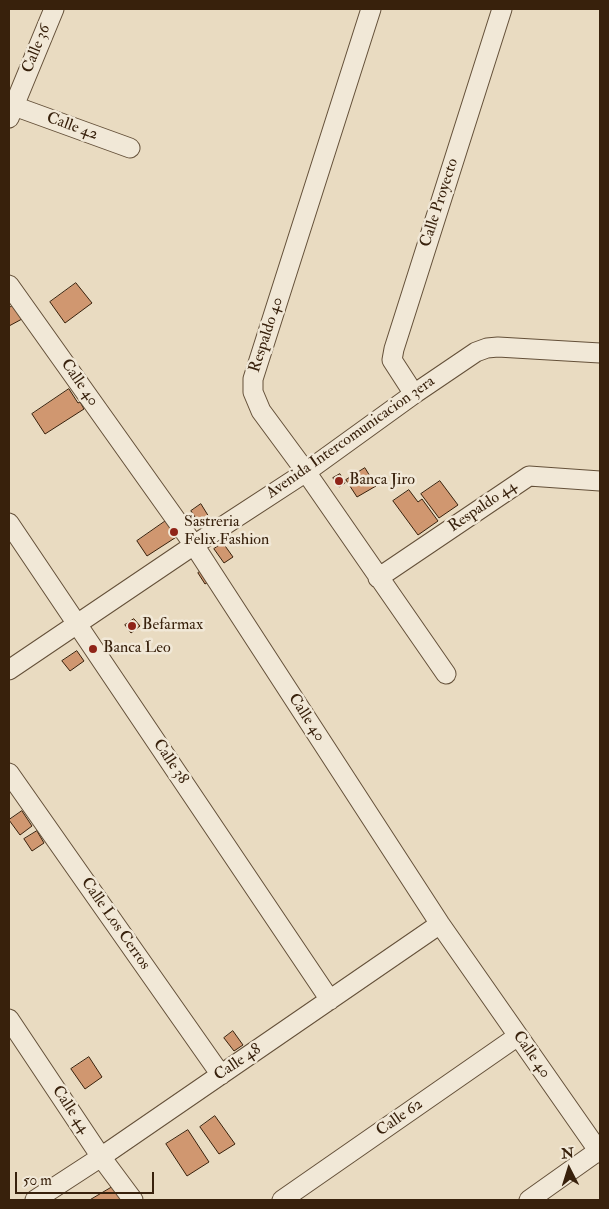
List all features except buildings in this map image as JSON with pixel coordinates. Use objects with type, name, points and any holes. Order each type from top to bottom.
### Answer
[{"type":"street","name":"Calle 36","points":[[11,112],[54,9]]},
{"type":"street","name":"Respaldo 40","points":[[371,9],[253,379],[253,392],[261,411],[306,472],[446,674]]},
{"type":"street","name":"Calle Proyecto","points":[[414,394],[392,360],[394,349],[502,9]]},
{"type":"street","name":"Calle 42","points":[[11,112],[130,148]]},
{"type":"street","name":"Calle 40","points":[[9,285],[194,545],[440,924],[599,1152]]},
{"type":"street","name":"Avenida Intercomunicacion 3era","points":[[9,670],[306,472],[476,352],[498,347],[600,353]]},
{"type":"street","name":"Respaldo 44","points":[[378,578],[528,476],[600,481]]},
{"type":"street","name":"Calle 38","points":[[9,523],[330,1000]]},
{"type":"street","name":"Calle Los Cerros","points":[[9,773],[221,1075]]},
{"type":"street","name":"Calle 48","points":[[35,1200],[101,1157],[440,924]]},
{"type":"street","name":"Calle 44","points":[[9,1019],[101,1157],[133,1200]]},
{"type":"street","name":"Calle 62","points":[[282,1200],[518,1036]]},
{"type":"street","points":[[529,1200],[599,1152]]},
{"type":"place","name":"Banca Jiro","points":[[339,481]]},
{"type":"place","name":"Sastreria Felix Fashion","points":[[174,532]]},
{"type":"place","name":"Befarmax","points":[[132,626]]},
{"type":"place","name":"Banca Leo","points":[[93,649]]}]
